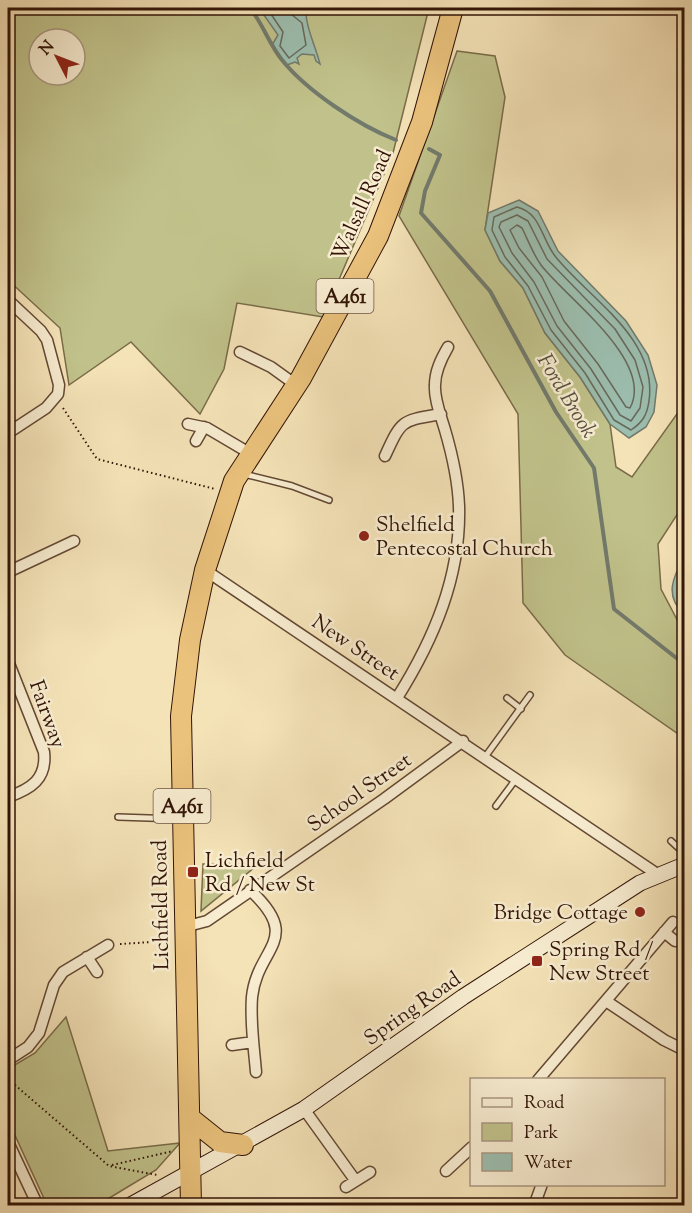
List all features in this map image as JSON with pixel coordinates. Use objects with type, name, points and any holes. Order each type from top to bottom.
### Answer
[{"type":"highway","name":"Walsall Road","points":[[205,570],[239,473],[296,385],[378,236],[422,122],[453,8]]},
{"type":"highway","name":"Lichfield Road","points":[[191,1206],[181,716],[184,674],[205,570]]},
{"type":"highway","points":[[190,1118],[220,1142],[243,1145]]},
{"type":"street","points":[[8,300],[41,331],[47,340],[59,385],[58,394],[46,408],[8,433]]},
{"type":"street","points":[[397,698],[425,653],[447,600],[455,554],[459,506],[453,460],[434,387],[437,368],[448,347]]},
{"type":"street","points":[[240,352],[271,367],[296,385]]},
{"type":"street","points":[[385,456],[398,427],[409,420],[441,414]]},
{"type":"street","points":[[188,424],[204,427],[251,454]]},
{"type":"street","points":[[196,441],[204,427]]},
{"type":"street","points":[[8,572],[74,541]]},
{"type":"street","name":"New Street","points":[[205,570],[463,741],[657,874]]},
{"type":"street","name":"Fairway","points":[[8,661],[44,752],[45,764],[41,777],[28,790],[8,797]]},
{"type":"street","name":"School Street","points":[[184,934],[207,921],[384,799],[463,741]]},
{"type":"street","name":"Spring Road","points":[[129,1206],[243,1145],[304,1109],[463,997],[657,874],[684,865]]},
{"type":"street","points":[[250,890],[268,907],[275,923],[273,949],[256,975],[252,998],[256,1072]]},
{"type":"street","points":[[540,1078],[673,922]]},
{"type":"street","points":[[664,932],[675,941]]},
{"type":"street","points":[[8,1060],[28,1047],[39,1033],[54,985],[63,972],[108,945]]},
{"type":"street","points":[[87,957],[97,972]]},
{"type":"street","points":[[606,1001],[664,1040],[684,1050]]},
{"type":"street","points":[[232,1045],[253,1042]]},
{"type":"street","points":[[304,1109],[351,1183],[370,1172]]},
{"type":"street","points":[[8,1142],[38,1206]]},
{"type":"street","points":[[460,1176],[450,1168],[470,1148]]},
{"type":"street","points":[[534,1206],[542,1186]]},
{"type":"lane","points":[[239,473],[292,486],[329,500]]},
{"type":"lane","points":[[485,757],[530,695]]},
{"type":"lane","points":[[507,698],[521,709]]},
{"type":"lane","points":[[496,806],[516,779]]},
{"type":"lane","points":[[118,817],[182,819]]},
{"type":"lane","points":[[672,841],[684,853]]},
{"type":"path","points":[[58,394],[62,406],[97,459],[231,493]]},
{"type":"path","points":[[108,945],[184,934]]},
{"type":"path","points":[[8,1079],[110,1166],[157,1173],[162,1187]]},
{"type":"path","points":[[110,1166],[191,1147]]},
{"type":"green space","points":[[8,8],[429,8],[393,153],[323,317],[237,303],[224,369],[200,414],[131,342],[69,385],[60,328],[8,280]]},
{"type":"green space","points":[[457,51],[495,56],[505,97],[485,230],[500,261],[523,288],[545,333],[580,377],[610,424],[616,467],[632,477],[684,404],[684,504],[658,544],[661,589],[684,633],[684,738],[565,655],[523,603],[518,414],[399,216]]},
{"type":"green space","points":[[260,863],[201,911],[203,864]]},
{"type":"green space","points":[[66,1017],[108,1151],[180,1143],[156,1170],[111,1197],[92,1205],[47,1205],[8,1120],[8,1069],[35,1053]]},
{"type":"water","points":[[251,8],[292,8],[306,14],[320,64],[314,55],[302,54],[297,58],[299,64],[295,62],[287,65],[272,45],[278,35],[264,15]]},
{"type":"water","points":[[519,200],[538,211],[558,251],[626,321],[648,355],[657,385],[654,412],[646,427],[629,438],[610,424],[580,377],[545,333],[523,288],[500,261],[485,230],[488,213]]},
{"type":"water","points":[[684,557],[684,614],[674,600],[672,586]]},
{"type":"waterway","points":[[250,8],[277,54],[305,83],[334,106],[366,126],[396,140]]},
{"type":"waterway","name":"Ford Brook","points":[[429,149],[440,155],[425,191],[421,213],[490,291],[556,412],[594,468],[614,609],[684,664]]},
{"type":"place","name":"Shelfield Pentecostal Church","points":[[364,536]]},
{"type":"place","name":"Lichfield Rd / New St","points":[[193,872]]},
{"type":"place","name":"Bridge Cottage","points":[[640,912]]},
{"type":"place","name":"Spring Rd / New Street","points":[[537,961]]}]
